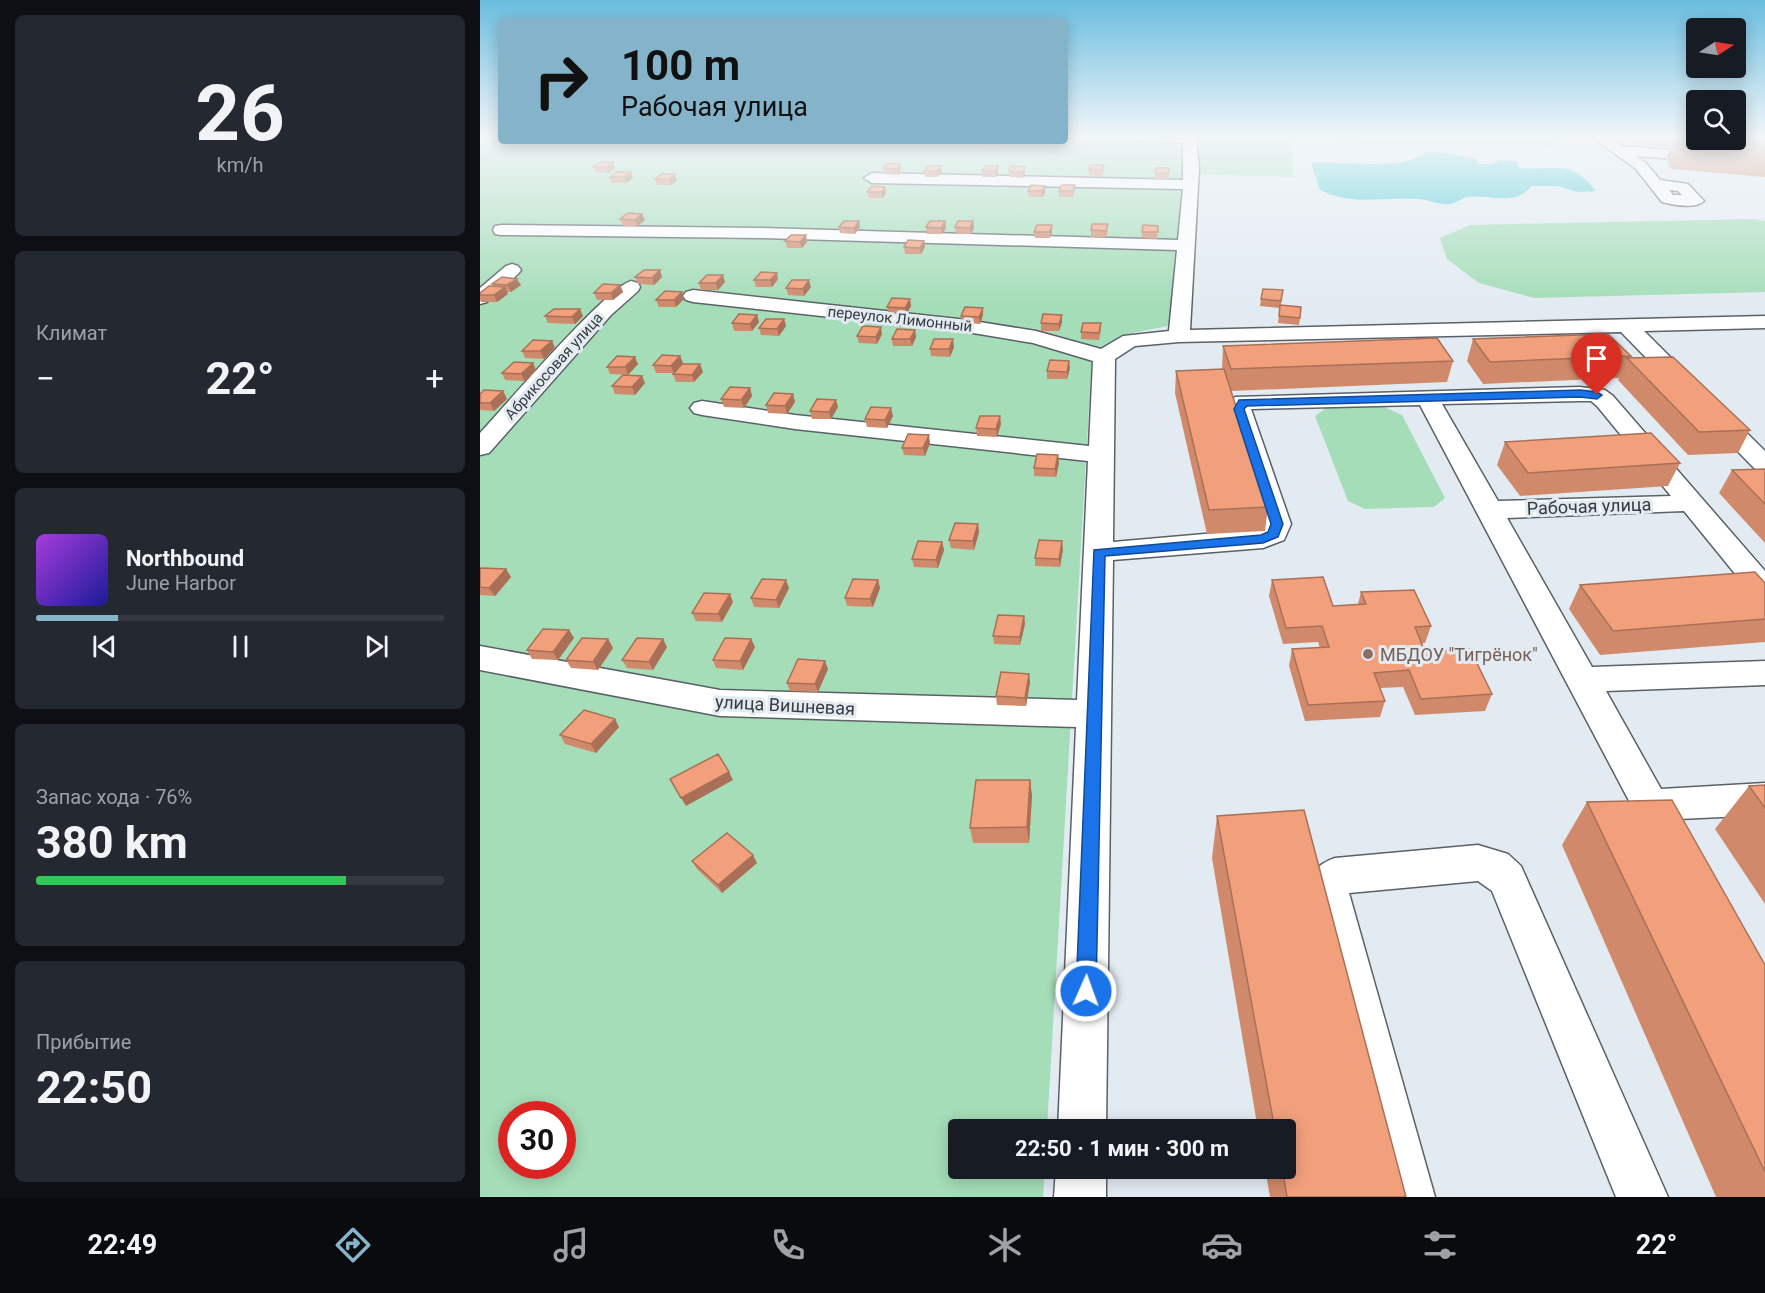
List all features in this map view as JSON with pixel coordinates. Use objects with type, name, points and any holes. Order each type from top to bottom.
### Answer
[{"type":"street","points":[[1179,336],[1190,192]]},
{"type":"street","points":[[501,230],[626,230],[1186,245]]},
{"type":"street","points":[[480,298],[512,270]]},
{"type":"street","name":"Абрикосовая улица","points":[[480,448],[604,311],[631,287]]},
{"type":"street","name":"переулок Лимонный","points":[[693,296],[967,326],[1036,337],[1104,357]]},
{"type":"street","points":[[1082,1119],[1104,357],[1131,340],[1179,336],[1765,322]]},
{"type":"street","points":[[1625,324],[1765,465]]},
{"type":"street","name":"Рабочая улица","points":[[1099,552],[1263,539],[1274,534],[1277,524],[1239,409],[1243,402],[1580,394],[1597,395],[1605,401],[1765,590]]},
{"type":"street","points":[[1428,399],[1685,867]]},
{"type":"street","points":[[702,408],[795,423],[1101,455]]},
{"type":"street","name":"Рабочая улица","points":[[1489,510],[1690,503]]},
{"type":"street","name":"улица Вишневая","points":[[480,658],[720,703],[1094,714]]},
{"type":"street","points":[[1583,680],[1765,673]]},
{"type":"street","points":[[1651,805],[1765,799]]},
{"type":"street","points":[[1409,1197],[1329,896],[1329,884],[1335,876],[1478,863],[1494,867],[1507,879],[1642,1197]]},
{"type":"street","points":[[1080,1197],[1081,1179]]},
{"type":"green space","points":[[480,192],[1184,192],[1173,325],[1122,335],[1092,357],[1048,1119],[948,1119],[948,1179],[1044,1179],[1043,1197],[480,1197]]},
{"type":"green space","points":[[1755,219],[1765,221],[1765,292],[1534,298],[1479,283],[1447,259],[1440,238],[1470,225]]},
{"type":"green space","points":[[1384,407],[1402,415],[1445,498],[1434,507],[1365,509],[1348,501],[1315,416],[1326,408]]},
{"type":"water","points":[[1325,192],[1525,192],[1510,198],[1467,197],[1450,204],[1406,198],[1357,200]]},
{"type":"building","points":[[628,213],[642,214],[635,220],[620,219]]},
{"type":"building","points":[[844,221],[859,221],[854,228],[839,227]]},
{"type":"building","points":[[930,221],[945,221],[941,228],[926,227]]},
{"type":"building","points":[[958,221],[973,221],[970,228],[955,227]]},
{"type":"building","points":[[1092,224],[1108,224],[1106,231],[1091,230]]},
{"type":"building","points":[[1037,225],[1052,225],[1050,232],[1034,232]]},
{"type":"building","points":[[1143,225],[1158,226],[1158,232],[1142,232]]},
{"type":"building","points":[[791,235],[806,235],[800,242],[785,241]]},
{"type":"building","points":[[908,240],[924,241],[920,248],[904,247]]},
{"type":"building","points":[[644,270],[660,270],[652,278],[635,277]]},
{"type":"building","points":[[761,272],[777,273],[770,280],[754,280]]},
{"type":"building","points":[[707,275],[723,275],[716,283],[699,283]]},
{"type":"building","points":[[502,277],[517,279],[507,285],[492,284]]},
{"type":"building","points":[[792,280],[809,280],[803,289],[786,288]]},
{"type":"building","points":[[603,284],[620,285],[611,293],[594,293]]},
{"type":"building","points":[[489,286],[505,287],[494,295],[480,295]]},
{"type":"building","points":[[1263,289],[1283,290],[1281,301],[1261,299]]},
{"type":"building","points":[[665,291],[682,292],[674,300],[656,300]]},
{"type":"building","points":[[892,298],[910,299],[905,308],[887,307]]},
{"type":"building","points":[[1280,305],[1301,307],[1300,318],[1279,316]]},
{"type":"building","points":[[965,307],[983,308],[979,317],[961,316]]},
{"type":"building","points":[[554,309],[580,309],[572,317],[545,316]]},
{"type":"building","points":[[739,314],[757,315],[750,324],[732,323]]},
{"type":"building","points":[[1043,314],[1062,315],[1059,324],[1041,323]]},
{"type":"building","points":[[766,319],[784,319],[777,329],[759,328]]},
{"type":"building","points":[[1083,323],[1101,323],[1099,333],[1081,332]]},
{"type":"building","points":[[863,326],[881,327],[876,337],[857,336]]},
{"type":"building","points":[[897,329],[915,330],[910,339],[892,339]]},
{"type":"building","points":[[1608,334],[1631,356],[1490,362],[1473,339]]},
{"type":"building","points":[[1437,338],[1453,361],[1231,369],[1223,346]]},
{"type":"building","points":[[934,339],[953,339],[949,349],[930,349]]},
{"type":"building","points":[[533,340],[552,341],[540,351],[522,351]]},
{"type":"building","points":[[662,355],[680,356],[671,366],[653,365]]},
{"type":"building","points":[[617,356],[635,357],[625,367],[607,367]]},
{"type":"building","points":[[1673,357],[1750,430],[1699,432],[1627,358]]},
{"type":"building","points":[[1050,360],[1069,361],[1067,372],[1047,371]]},
{"type":"building","points":[[514,362],[533,363],[521,374],[502,373]]},
{"type":"building","points":[[682,364],[700,364],[692,375],[673,374]]},
{"type":"building","points":[[1224,369],[1268,507],[1209,510],[1176,371]]},
{"type":"building","points":[[623,375],[642,376],[632,387],[612,386]]},
{"type":"building","points":[[730,387],[750,388],[741,400],[721,399]]},
{"type":"building","points":[[484,390],[503,391],[490,403],[480,403],[480,394]]},
{"type":"building","points":[[774,393],[793,394],[785,406],[766,405]]},
{"type":"building","points":[[817,399],[836,400],[829,412],[810,411]]},
{"type":"building","points":[[871,407],[891,408],[885,420],[865,419]]},
{"type":"building","points":[[980,416],[1000,416],[996,429],[976,428]]},
{"type":"building","points":[[1651,433],[1680,463],[1528,473],[1505,442]]},
{"type":"building","points":[[908,434],[929,435],[923,448],[902,448]]},
{"type":"building","points":[[1037,454],[1058,455],[1055,469],[1034,468]]},
{"type":"building","points":[[1765,469],[1765,504],[1732,470]]},
{"type":"building","points":[[955,523],[978,524],[973,541],[949,540]]},
{"type":"building","points":[[1039,540],[1062,541],[1059,559],[1035,558]]},
{"type":"building","points":[[918,541],[942,542],[936,560],[912,559]]},
{"type":"building","points":[[481,568],[506,569],[489,588],[480,587]]},
{"type":"building","points":[[1755,572],[1765,583],[1765,619],[1613,631],[1580,585]]},
{"type":"building","name":"МБДОУ \"Тигрёнок\"","points":[[1323,577],[1333,606],[1366,604],[1361,592],[1414,590],[1431,626],[1415,627],[1425,652],[1470,649],[1492,694],[1421,699],[1409,670],[1374,673],[1385,701],[1308,705],[1292,649],[1329,647],[1322,626],[1286,628],[1272,580]]},
{"type":"building","points":[[762,579],[786,580],[776,600],[751,598]]},
{"type":"building","points":[[853,579],[878,580],[870,599],[845,598]]},
{"type":"building","points":[[704,593],[730,594],[718,614],[692,613]]},
{"type":"building","points":[[998,615],[1024,616],[1020,637],[993,636]]},
{"type":"building","points":[[543,629],[569,630],[553,652],[527,650]]},
{"type":"building","points":[[582,638],[608,639],[593,662],[566,660]]},
{"type":"building","points":[[637,638],[663,639],[649,662],[622,660]]},
{"type":"building","points":[[725,638],[751,639],[740,661],[713,660]]},
{"type":"building","points":[[798,659],[825,661],[815,684],[787,683]]},
{"type":"building","points":[[1001,672],[1029,674],[1025,698],[996,696]]},
{"type":"building","points":[[584,710],[615,719],[591,744],[560,735]]},
{"type":"building","points":[[718,754],[729,772],[681,798],[670,779]]},
{"type":"building","points":[[976,780],[1030,780],[1027,827],[970,828]]},
{"type":"building","points":[[1765,785],[1765,808],[1749,786]]},
{"type":"building","points":[[1672,800],[1765,965],[1765,1172],[1587,802]]},
{"type":"building","points":[[1304,810],[1406,1197],[1287,1197],[1284,1179],[1296,1179],[1296,1119],[1273,1119],[1217,816]]},
{"type":"building","points":[[727,833],[753,855],[718,885],[692,861]]},
{"type":"place","name":"МБДОУ \"Тигрёнок\"","points":[[1368,654]]},
{"type":"route","points":[[1086,991],[1099,552],[1263,539],[1274,534],[1277,524],[1239,409],[1243,402],[1597,395]]}]
